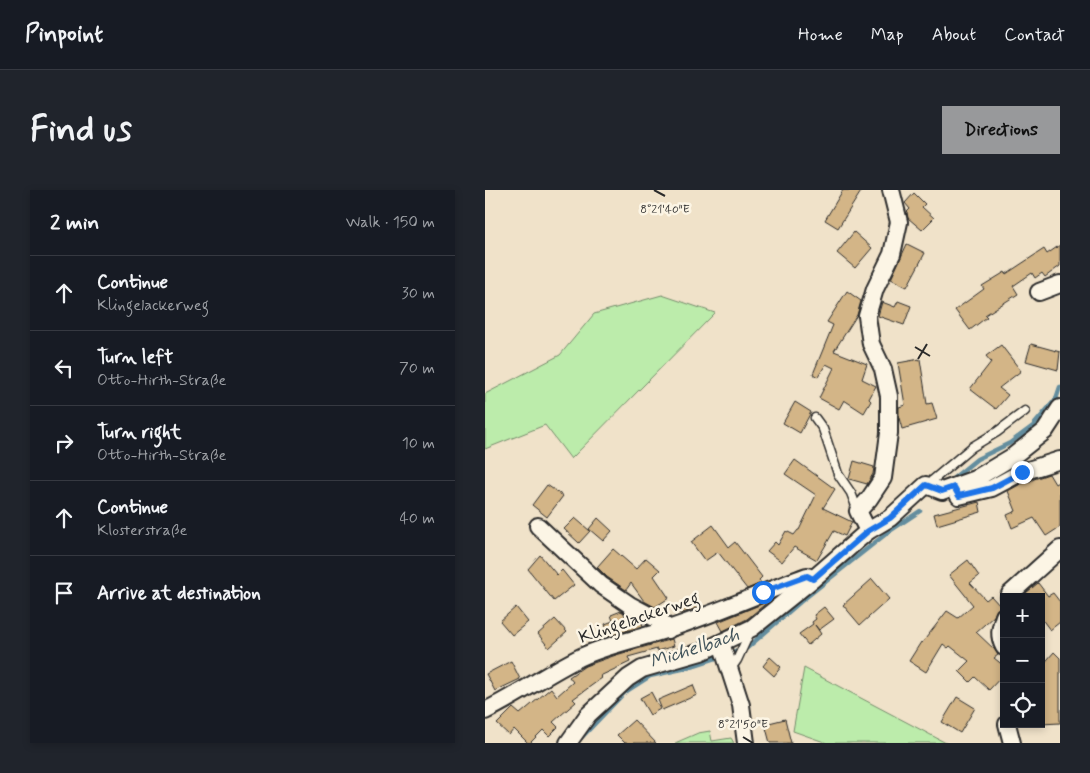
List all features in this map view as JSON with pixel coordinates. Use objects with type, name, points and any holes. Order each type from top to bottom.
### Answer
[{"type":"street","points":[[868,531],[859,510],[883,478],[889,433],[889,396],[883,368],[871,344],[867,316],[875,289],[892,254],[899,222],[891,190]]},
{"type":"street","points":[[1039,292],[1060,284]]},
{"type":"street","points":[[725,656],[752,628],[813,579],[868,531],[890,518],[926,485],[942,491],[975,479],[1012,457],[1045,431],[1060,408]]},
{"type":"street","points":[[954,487],[959,496],[970,494],[992,488],[1022,472],[1060,460]]},
{"type":"street","points":[[537,526],[601,585],[629,605],[662,622],[668,630]]},
{"type":"street","points":[[1011,593],[1060,549]]},
{"type":"street","name":"Klingelackerweg","points":[[485,712],[581,656],[609,646],[668,630],[807,576],[813,579]]},
{"type":"street","points":[[568,743],[588,716],[628,678],[643,669],[701,652],[725,656]]},
{"type":"street","points":[[725,656],[741,705],[746,743]]},
{"type":"street","points":[[1008,728],[1012,743]]},
{"type":"lane","points":[[926,485],[972,447],[997,432],[1025,411]]},
{"type":"lane","points":[[815,418],[823,429],[838,474],[859,510]]},
{"type":"lane","points":[[725,656],[737,660],[752,628]]},
{"type":"green space","points":[[662,295],[715,313],[571,459],[545,425],[485,449],[485,394],[560,355],[594,314]]},
{"type":"green space","points":[[804,668],[946,743],[827,743],[793,731]]},
{"type":"green space","points":[[710,731],[712,741],[731,738],[734,743],[675,743],[698,733]]},
{"type":"building","points":[[843,190],[862,190],[838,228],[825,220]]},
{"type":"building","points":[[914,193],[925,204],[922,207],[934,218],[922,230],[908,218],[907,212],[910,209],[905,203]]},
{"type":"building","points":[[854,232],[872,248],[855,268],[837,253]]},
{"type":"building","points":[[907,244],[925,253],[907,287],[891,279]]},
{"type":"building","points":[[1060,245],[1060,266],[1045,277],[1042,273],[1035,278],[1032,273],[1013,286],[1018,294],[985,315],[987,317],[970,330],[955,310],[984,289],[982,286],[1005,272],[1006,274],[1044,249],[1047,254]]},
{"type":"building","points":[[847,291],[861,301],[857,315],[834,351],[867,364],[862,379],[876,386],[869,399],[871,401],[864,413],[844,400],[839,409],[819,398],[834,368],[826,364],[818,377],[813,374],[833,325],[827,322]]},
{"type":"building","points":[[898,301],[911,306],[904,325],[878,316],[882,302],[895,307]]},
{"type":"building","points":[[1031,344],[1060,352],[1058,370],[1026,361]]},
{"type":"building","points":[[1001,345],[1021,371],[999,388],[1008,395],[996,409],[970,389],[991,362],[986,356]]},
{"type":"building","points":[[920,359],[927,404],[932,403],[937,419],[902,429],[899,407],[905,405],[898,363]]},
{"type":"building","points":[[795,402],[811,412],[800,433],[783,423]]},
{"type":"building","points":[[795,460],[835,489],[823,508],[852,522],[845,536],[834,531],[817,560],[794,547],[782,562],[767,551],[775,542],[778,545],[786,531],[794,535],[799,530],[816,495],[785,474]]},
{"type":"building","points":[[854,461],[874,467],[873,474],[867,484],[849,479]]},
{"type":"building","points":[[1049,474],[1055,484],[1060,481],[1060,527],[1046,536],[1034,518],[1012,528],[1007,515],[1016,511],[1008,491],[1026,481],[1027,483]]},
{"type":"building","points":[[547,485],[563,496],[547,517],[532,505]]},
{"type":"building","points":[[979,502],[981,512],[937,525],[934,514]]},
{"type":"building","points":[[575,518],[590,531],[579,543],[564,529]]},
{"type":"building","points":[[598,518],[612,531],[603,541],[589,529]]},
{"type":"building","points":[[713,525],[729,547],[735,542],[762,577],[759,580],[761,583],[747,589],[718,552],[705,561],[691,542]]},
{"type":"building","points":[[613,549],[636,569],[646,558],[660,570],[654,576],[669,598],[655,607],[644,601],[631,583],[626,590],[607,577],[597,567]]},
{"type":"building","points":[[540,555],[557,575],[562,570],[574,585],[554,601],[528,569]]},
{"type":"building","points":[[968,560],[979,576],[970,583],[986,600],[991,596],[1000,606],[994,616],[976,632],[995,650],[998,655],[994,658],[1000,663],[1000,678],[989,690],[975,677],[970,682],[959,671],[969,661],[950,646],[948,648],[943,644],[926,672],[909,661],[921,642],[947,611],[958,618],[973,605],[949,575]]},
{"type":"building","points":[[872,579],[889,599],[860,625],[843,605]]},
{"type":"building","points":[[1038,583],[1048,596],[1053,593],[1060,602],[1060,622],[1050,630],[1045,623],[1045,593],[1026,593]]},
{"type":"building","points":[[692,598],[697,608],[680,614],[676,606]]},
{"type":"building","points":[[769,601],[747,619],[723,631],[718,622]]},
{"type":"building","points":[[516,607],[528,622],[512,635],[500,621]]},
{"type":"building","points":[[824,607],[834,619],[819,630],[815,625],[821,634],[808,645],[799,634],[813,624],[812,622],[816,619],[814,615]]},
{"type":"building","points":[[621,611],[626,619],[632,617],[642,623],[643,626],[609,636],[605,624],[613,621],[611,615]]},
{"type":"building","points":[[555,619],[567,632],[549,648],[538,634]]},
{"type":"building","points":[[672,639],[674,646],[628,657],[630,662],[600,676],[602,678],[573,699],[576,702],[553,722],[558,727],[549,736],[543,730],[528,743],[514,729],[509,735],[497,724],[513,708],[520,714],[551,688],[557,696],[573,682],[569,677],[585,666]]},
{"type":"building","points":[[1054,652],[1060,658],[1060,723],[1045,724],[1045,662]]},
{"type":"building","points":[[770,657],[781,667],[774,676],[763,666]]},
{"type":"building","points":[[511,661],[520,679],[495,691],[486,674]]},
{"type":"building","points":[[693,685],[697,695],[662,710],[658,700]]},
{"type":"building","points":[[651,692],[660,709],[650,715],[640,698]]},
{"type":"building","points":[[957,697],[975,708],[960,733],[942,722]]},
{"type":"building","points":[[785,719],[791,743],[770,743],[765,724]]},
{"type":"building","points":[[634,720],[656,743],[625,743],[617,735]]},
{"type":"waterway","name":"Michelbach","points":[[950,481],[977,459],[1010,443],[1033,426],[1056,399],[1060,387]]},
{"type":"waterway","name":"Michelbach","points":[[581,738],[625,692],[650,676],[682,669],[747,648],[800,602],[887,533],[920,511]]},
{"type":"route","points":[[763,592],[807,576],[813,579],[868,531],[890,518],[926,485],[942,491],[954,487],[959,496],[992,488],[1022,472]]}]
